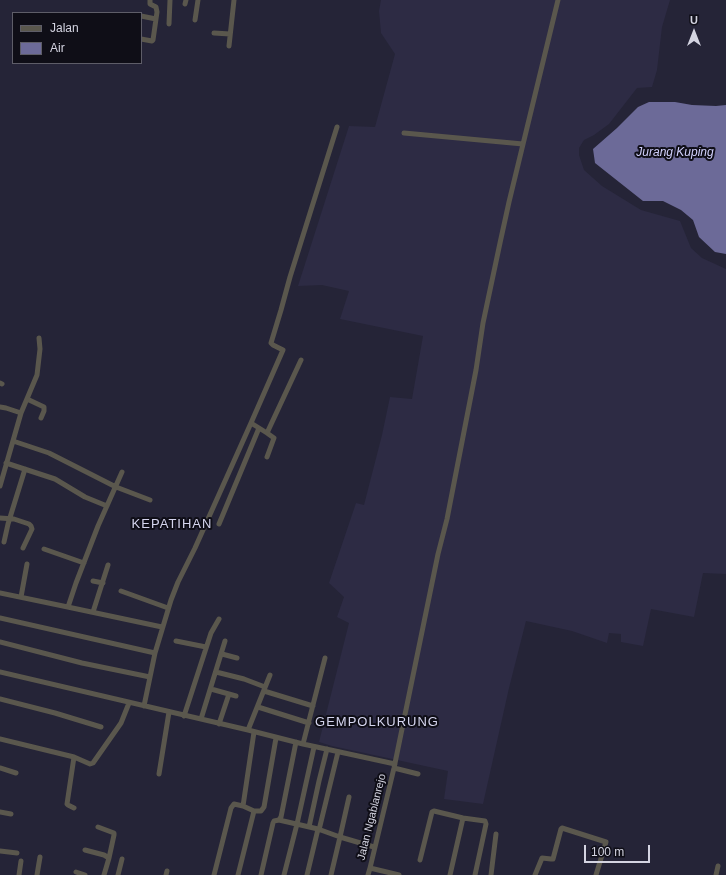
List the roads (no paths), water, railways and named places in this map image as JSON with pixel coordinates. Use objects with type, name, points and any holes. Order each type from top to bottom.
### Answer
[{"type":"street","points":[[142,39],[153,40],[157,9],[150,4],[150,0]]},
{"type":"street","points":[[169,24],[170,0]]},
{"type":"street","points":[[195,20],[198,0]]},
{"type":"street","points":[[229,46],[234,0]]},
{"type":"street","name":"Jalan Ngablanrejo","points":[[399,875],[370,868],[394,766],[446,519],[491,286],[509,202],[558,0]]},
{"type":"street","points":[[142,16],[156,19]]},
{"type":"street","points":[[214,33],[230,34]]},
{"type":"street","points":[[144,706],[162,627],[178,582],[218,498],[283,350],[272,345],[271,343],[337,127]]},
{"type":"street","points":[[404,133],[523,144]]},
{"type":"street","points":[[0,486],[21,413],[37,375],[40,349],[39,338]]},
{"type":"street","points":[[267,433],[301,360]]},
{"type":"street","points":[[27,399],[44,407],[41,418]]},
{"type":"street","points":[[0,407],[21,413]]},
{"type":"street","points":[[251,423],[274,438],[267,457]]},
{"type":"street","points":[[219,524],[259,428]]},
{"type":"street","points":[[13,441],[54,455],[116,487],[150,500]]},
{"type":"street","points":[[6,463],[55,479],[67,485],[71,489],[108,506]]},
{"type":"street","points":[[4,542],[25,469]]},
{"type":"street","points":[[68,607],[98,526],[122,472]]},
{"type":"street","points":[[218,498],[227,502]]},
{"type":"street","points":[[0,518],[18,520],[31,526],[32,529],[23,548]]},
{"type":"street","points":[[44,549],[84,563]]},
{"type":"street","points":[[21,597],[26,564]]},
{"type":"street","points":[[93,612],[108,565]]},
{"type":"street","points":[[94,581],[103,583]]},
{"type":"street","points":[[121,591],[168,608]]},
{"type":"street","points":[[0,594],[21,597],[162,627]]},
{"type":"street","points":[[0,618],[155,653]]},
{"type":"street","points":[[184,716],[210,633],[219,619]]},
{"type":"street","points":[[176,641],[206,647]]},
{"type":"street","points":[[201,719],[226,641]]},
{"type":"street","points":[[0,642],[82,663],[150,677]]},
{"type":"street","points":[[222,654],[237,658]]},
{"type":"street","points":[[303,744],[325,658]]},
{"type":"street","points":[[0,672],[327,749],[394,766],[418,774]]},
{"type":"street","points":[[216,672],[244,679],[264,689],[313,706]]},
{"type":"street","points":[[248,730],[270,675]]},
{"type":"street","points":[[211,689],[236,696]]},
{"type":"street","points":[[220,724],[229,694]]},
{"type":"street","points":[[0,699],[55,713],[101,727]]},
{"type":"street","points":[[0,739],[74,757],[90,764],[93,763],[121,723],[129,703]]},
{"type":"street","points":[[258,707],[309,723]]},
{"type":"street","points":[[159,774],[169,712]]},
{"type":"street","points":[[244,806],[254,732]]},
{"type":"street","points":[[214,875],[231,808],[234,804],[244,806],[254,811],[262,811],[264,807],[276,738]]},
{"type":"street","points":[[279,820],[281,817],[296,742]]},
{"type":"street","points":[[284,875],[314,747]]},
{"type":"street","points":[[309,827],[327,749]]},
{"type":"street","points":[[307,875],[338,752]]},
{"type":"street","points":[[74,757],[67,804],[74,808]]},
{"type":"street","points":[[0,768],[16,773]]},
{"type":"street","points":[[331,875],[349,797]]},
{"type":"street","points":[[238,875],[254,811]]},
{"type":"street","points":[[420,860],[432,812],[434,811],[463,818],[485,821],[475,875]]},
{"type":"street","points":[[0,812],[11,814]]},
{"type":"street","points":[[450,875],[463,818]]},
{"type":"street","points":[[261,875],[274,821],[279,820],[319,829],[374,847]]},
{"type":"street","points":[[98,827],[114,833],[104,875]]},
{"type":"street","points":[[535,875],[542,858],[553,859],[562,828],[606,842],[596,875]]},
{"type":"street","points":[[491,875],[496,834]]},
{"type":"street","points":[[85,850],[104,855],[109,858]]},
{"type":"street","points":[[0,851],[17,853]]},
{"type":"street","points":[[37,875],[40,857]]},
{"type":"street","points":[[118,875],[122,859]]},
{"type":"street","points":[[19,875],[21,861]]},
{"type":"street","points":[[716,875],[718,866]]},
{"type":"street","points":[[368,875],[370,868]]},
{"type":"street","points":[[76,872],[86,875]]},
{"type":"water","name":"Jurang Kuping","points":[[649,102],[675,102],[692,105],[716,106],[726,105],[726,254],[715,252],[699,237],[693,220],[681,210],[663,201],[643,201],[595,163],[593,149],[638,107]]},
{"type":"district","name":"KEPATIHAN","points":[[172,524]]},
{"type":"district","name":"GEMPOLKURUNG","points":[[377,722]]}]
